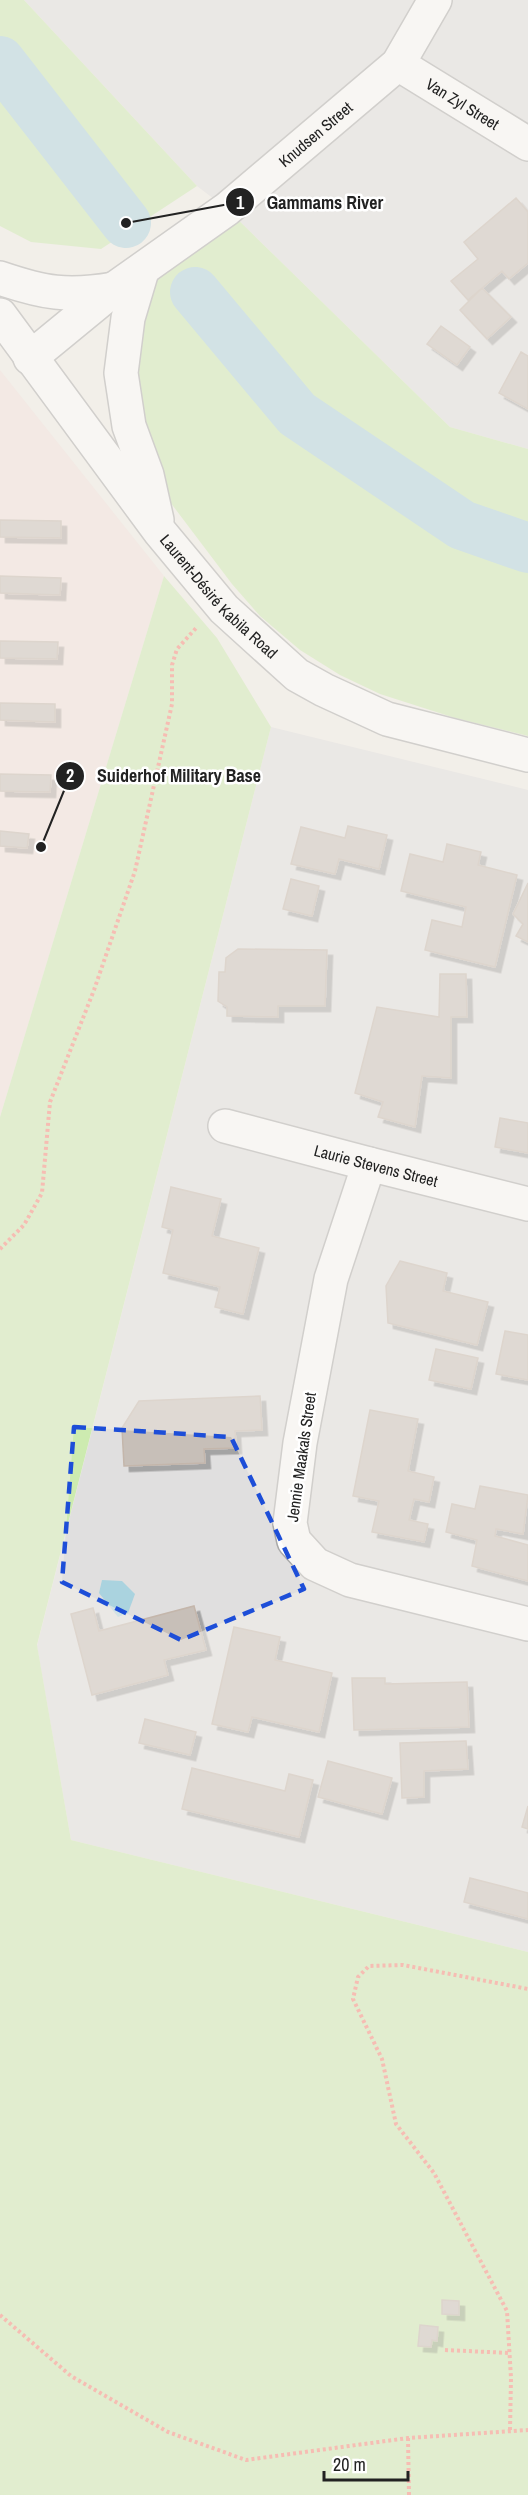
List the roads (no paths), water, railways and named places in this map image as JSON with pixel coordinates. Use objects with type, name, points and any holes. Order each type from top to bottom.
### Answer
[{"type":"street","name":"Knudsen Street","points":[[30,358],[114,289],[227,209],[398,64],[435,0]]},
{"type":"street","name":"Van Zyl Street","points":[[398,64],[528,144]]},
{"type":"street","points":[[142,271],[128,318],[122,373],[129,426],[147,475],[160,532]]},
{"type":"street","points":[[0,278],[40,291],[66,294],[114,289]]},
{"type":"street","name":"Laurent-Désiré Kabila Road","points":[[0,315],[160,532],[224,609],[297,675],[387,719],[528,755]]},
{"type":"street","name":"Laurie Stevens Street","points":[[225,1126],[528,1204]]},
{"type":"street","name":"Jennie Maakals Street","points":[[369,1164],[331,1279],[297,1463],[290,1523],[294,1541],[315,1564],[350,1580],[528,1624]]},
{"type":"water","points":[[102,1580],[122,1581],[135,1594],[128,1613],[118,1617],[99,1593]]},
{"type":"waterway","points":[[0,61],[126,223]]},
{"type":"waterway","points":[[195,292],[297,414],[462,525],[528,548]]},
{"type":"place","name":"Gammams River","points":[[126,223]]},
{"type":"place","name":"Suiderhof Military Base","points":[[41,847]]}]
